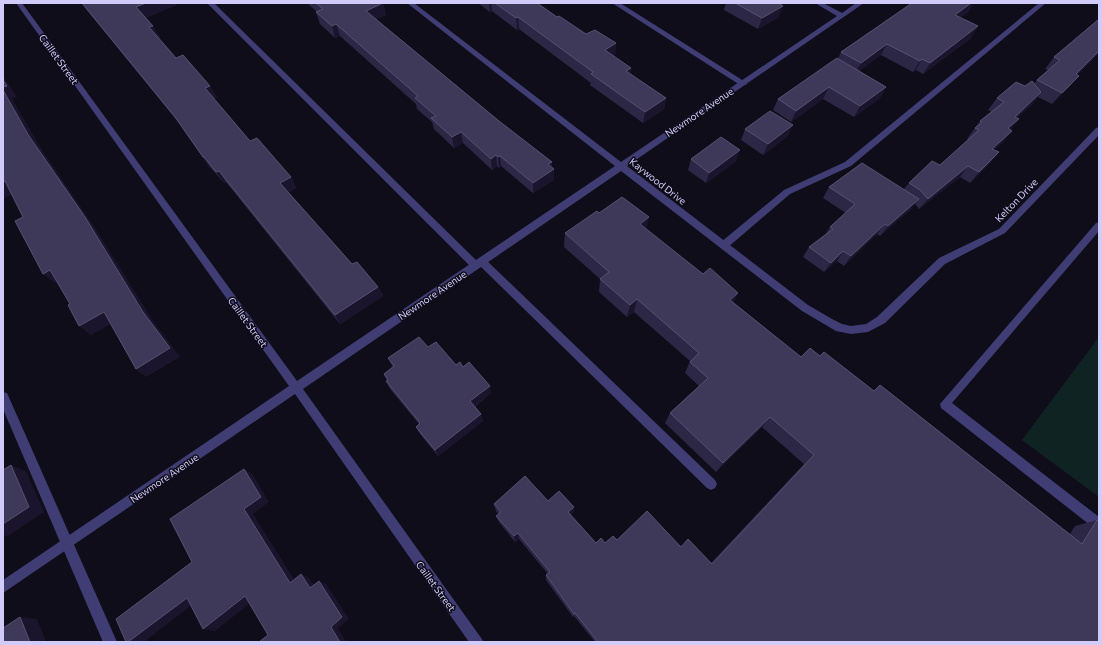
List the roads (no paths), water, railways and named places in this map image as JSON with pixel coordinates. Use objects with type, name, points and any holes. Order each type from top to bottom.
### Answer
[{"type":"street","name":"Caillet Street","points":[[19,3],[477,642]]},
{"type":"street","points":[[210,3],[478,263],[711,484]]},
{"type":"street","name":"Kaywood Drive","points":[[410,3],[805,308],[840,328],[851,330],[868,328],[881,320],[901,302]]},
{"type":"street","points":[[615,3],[743,83]]},
{"type":"street","points":[[818,3],[842,16]]},
{"type":"street","name":"Newmore Avenue","points":[[3,587],[861,3]]},
{"type":"street","points":[[724,245],[786,192],[848,164],[1043,3]]},
{"type":"street","name":"Kelton Drive","points":[[901,302],[942,261],[1002,231],[1099,130]]},
{"type":"street","points":[[1099,226],[945,404],[1099,525]]},
{"type":"street","points":[[3,397],[110,642]]}]
